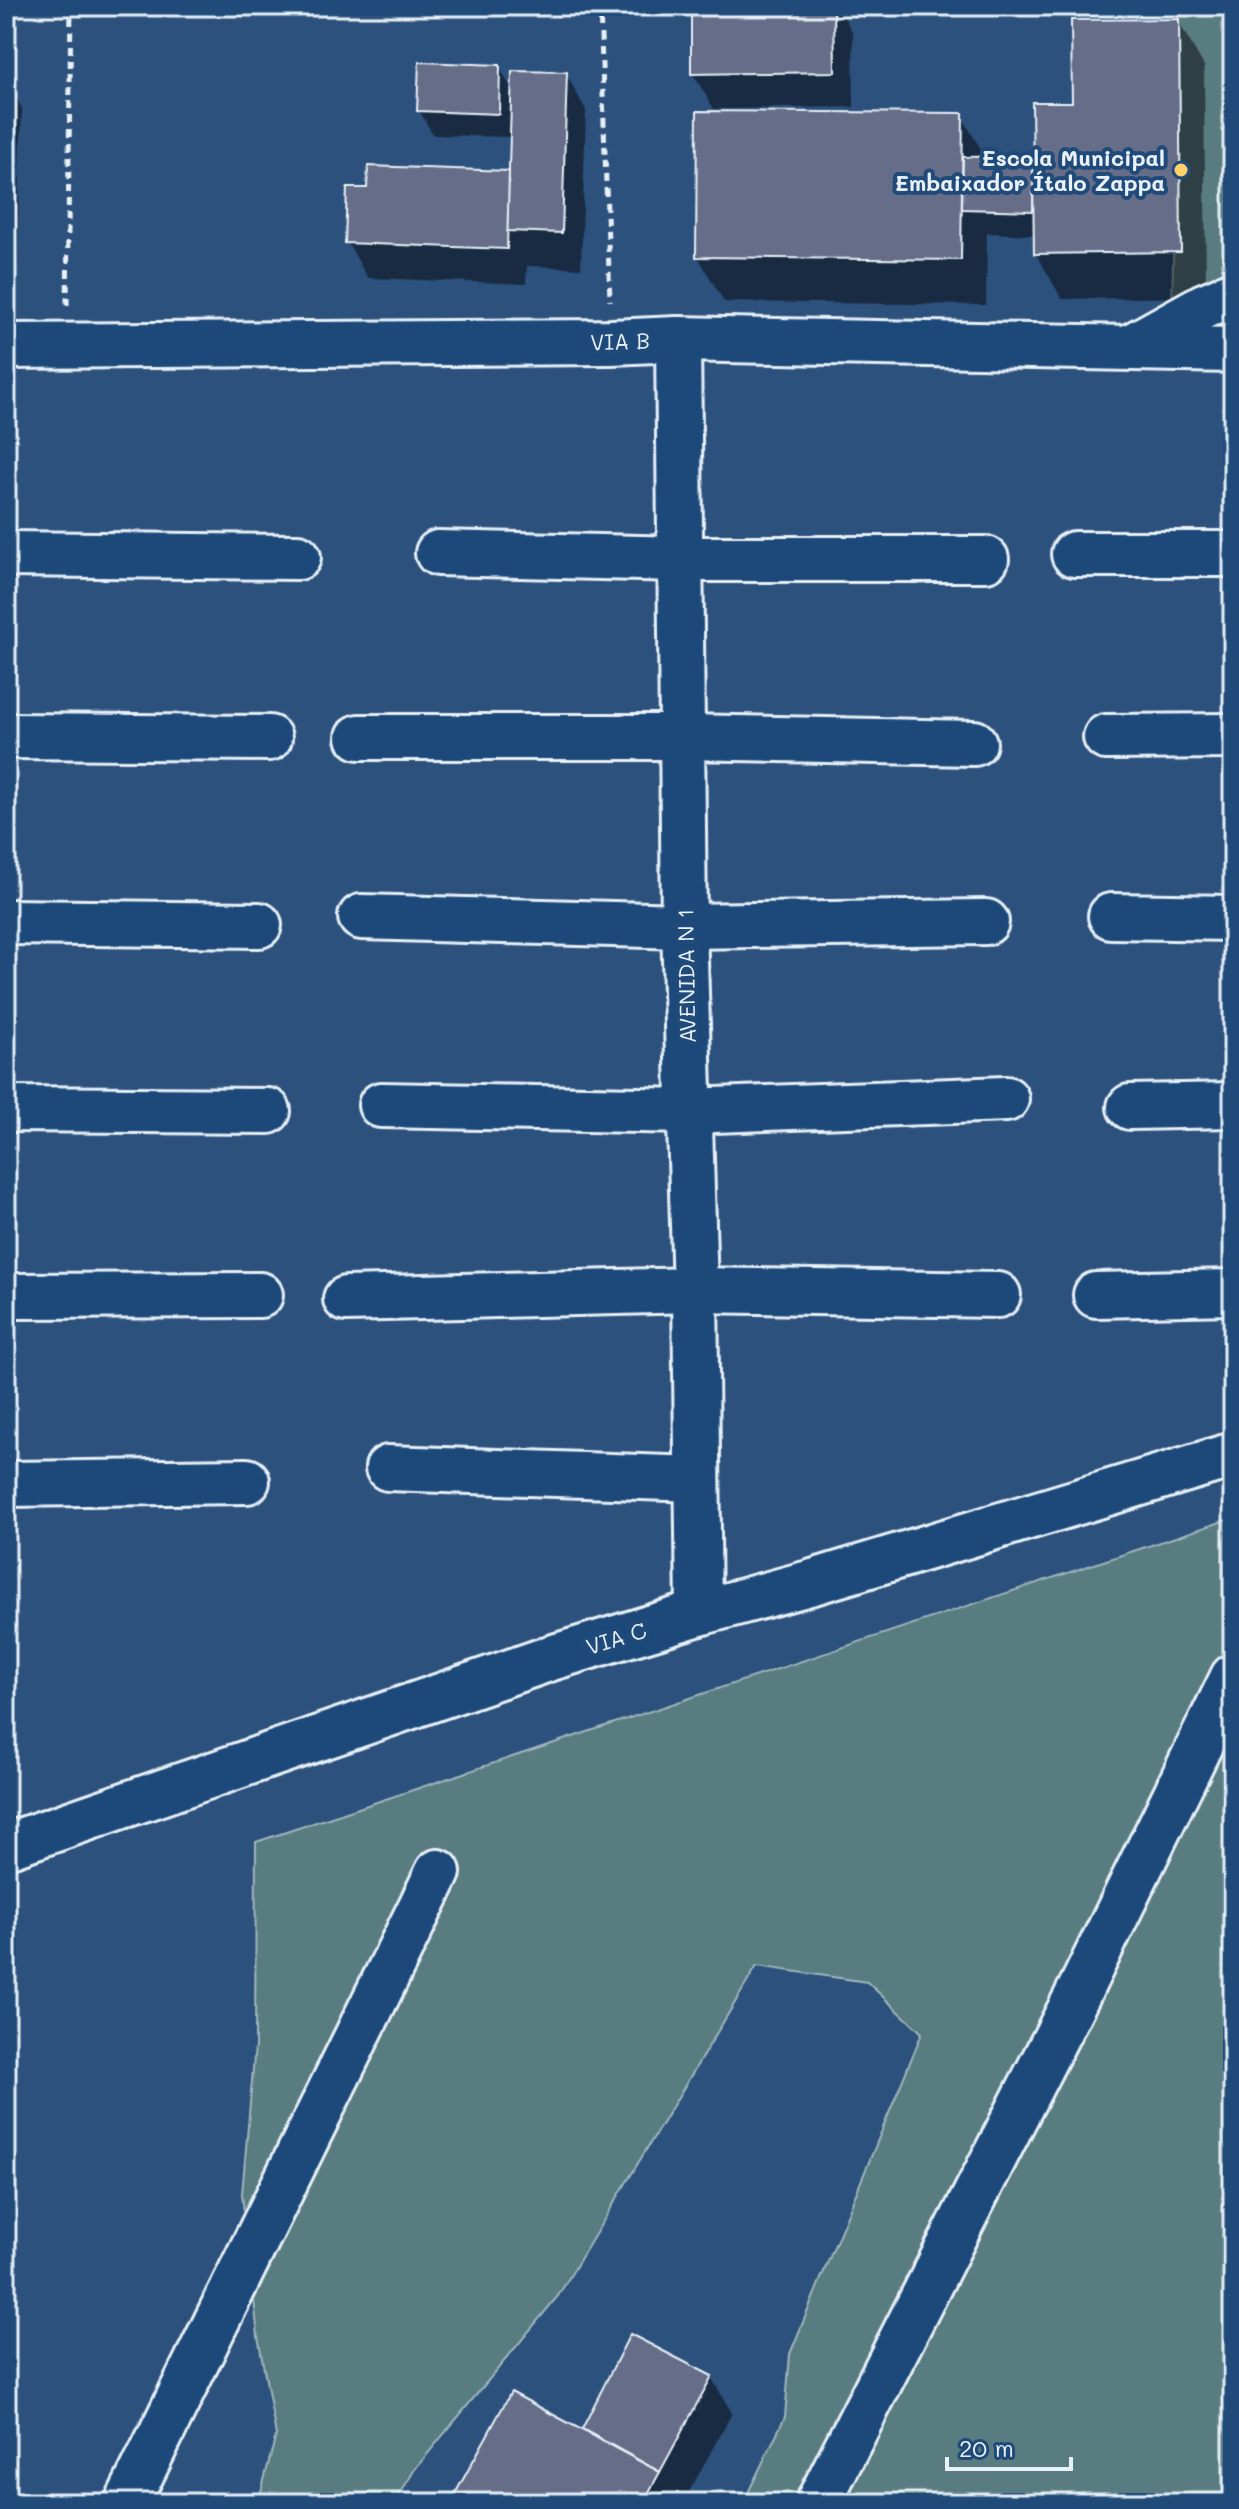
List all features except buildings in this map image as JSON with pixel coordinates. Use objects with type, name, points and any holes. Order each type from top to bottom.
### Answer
[{"type":"street","points":[[1128,348],[1204,306],[1233,294]]},
{"type":"street","name":"VIA B","points":[[6,346],[678,339],[1233,350]]},
{"type":"street","name":"AVENIDA N 1","points":[[678,339],[684,926],[695,1290],[699,1613]]},
{"type":"street","points":[[438,553],[681,559],[986,559]]},
{"type":"street","points":[[6,554],[298,557]]},
{"type":"street","points":[[1074,554],[1233,554]]},
{"type":"street","points":[[6,736],[269,738]]},
{"type":"street","points":[[1106,737],[1233,736]]},
{"type":"street","points":[[359,737],[684,737],[974,743]]},
{"type":"street","points":[[1111,916],[1233,918]]},
{"type":"street","points":[[361,917],[684,926],[986,922]]},
{"type":"street","points":[[6,922],[259,925]]},
{"type":"street","points":[[381,1105],[689,1111],[1006,1099]]},
{"type":"street","points":[[1130,1107],[1233,1105]]},
{"type":"street","points":[[6,1109],[268,1111]]},
{"type":"street","points":[[346,1299],[695,1290],[998,1295]]},
{"type":"street","points":[[1096,1295],[1233,1292]]},
{"type":"street","points":[[6,1296],[260,1295]]},
{"type":"street","name":"VIA C","points":[[6,1846],[551,1658],[1233,1455]]},
{"type":"street","points":[[388,1468],[697,1479]]},
{"type":"street","points":[[6,1484],[247,1481]]},
{"type":"street","points":[[818,2503],[1075,2000],[1233,1677]]},
{"type":"street","points":[[127,2503],[438,1872]]},
{"type":"path","points":[[67,345],[71,6]]},
{"type":"path","points":[[600,6],[611,342]]},
{"type":"green space","points":[[1178,6],[1233,6],[1233,313],[1172,315]]},
{"type":"green space","points":[[1233,1518],[1233,2503],[743,2503],[785,2417],[790,2354],[922,2033],[867,1982],[757,1966],[558,2296],[415,2469],[395,2503],[258,2503],[276,2435],[258,2336],[242,2194],[255,2046],[256,1842]]},
{"type":"place","name":"Escola Municipal Embaixador Ítalo Zappa","points":[[1181,170]]}]
